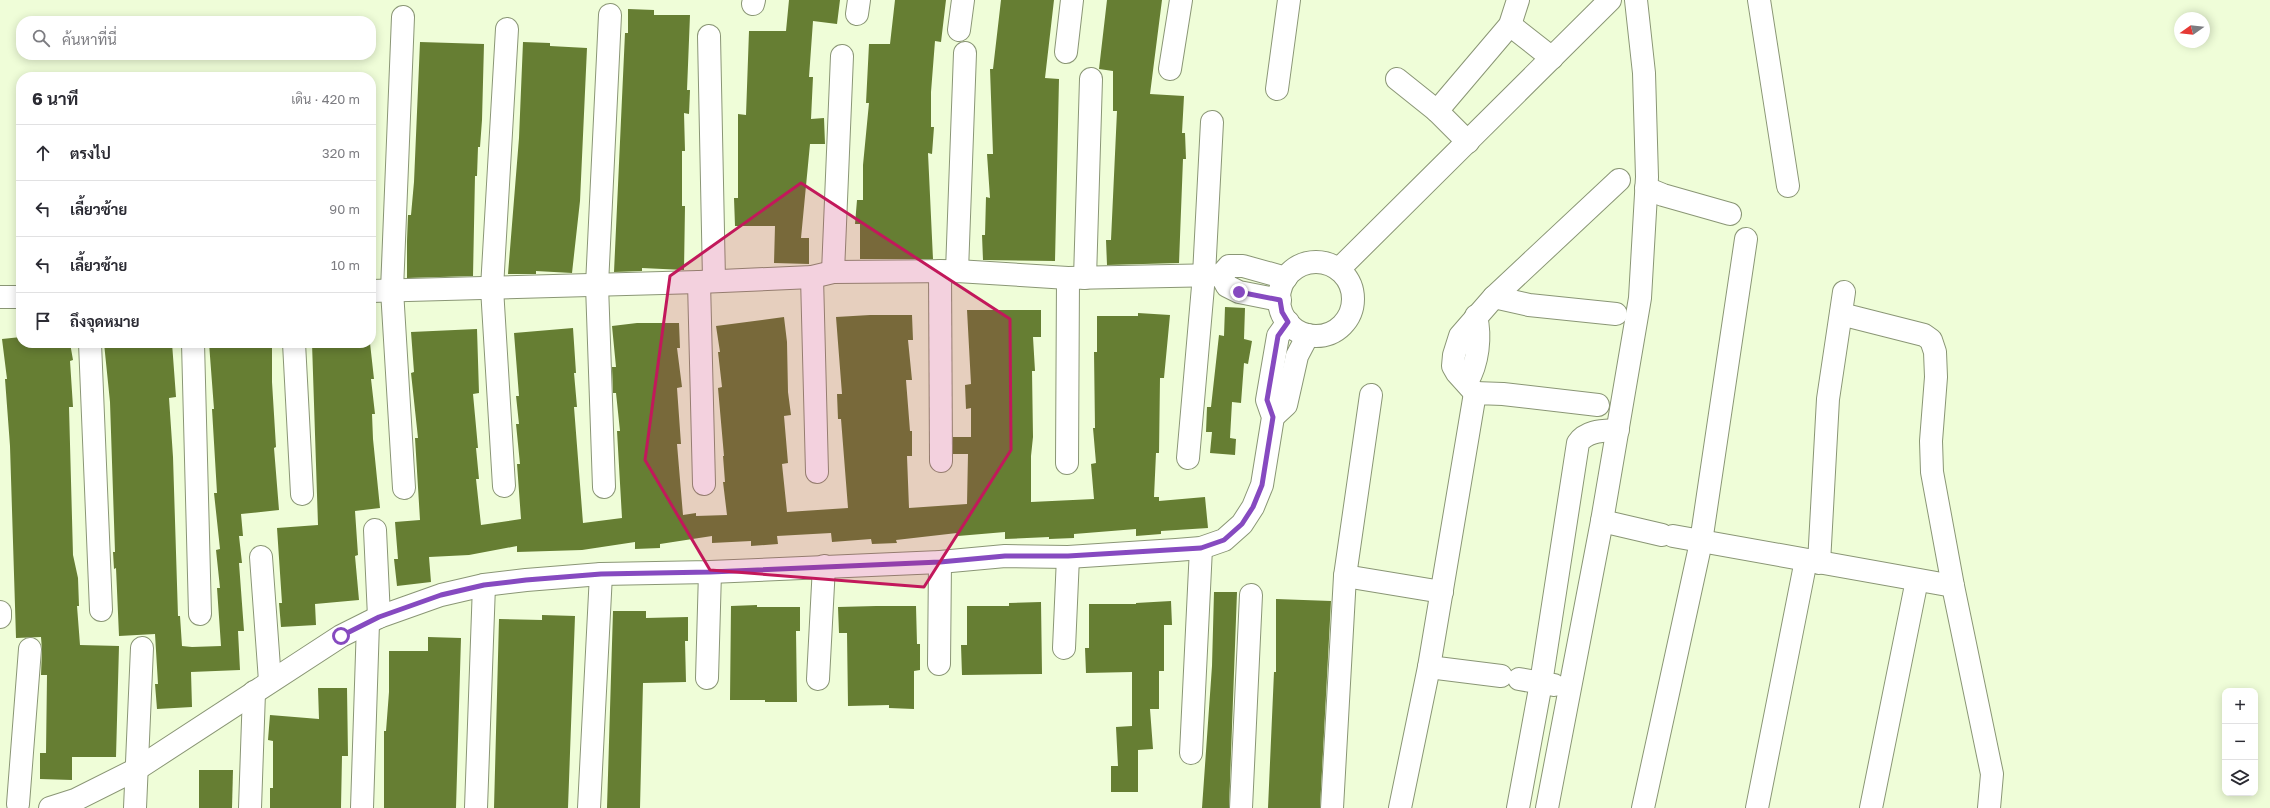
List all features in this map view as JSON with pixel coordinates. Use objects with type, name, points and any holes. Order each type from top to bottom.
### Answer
[{"type":"street","points":[[959,30],[963,0]]},
{"type":"street","points":[[1066,52],[1072,0]]},
{"type":"street","points":[[1170,69],[1180,0]]},
{"type":"street","points":[[1277,88],[1289,0]]},
{"type":"street","points":[[1437,111],[1510,25],[1518,0]]},
{"type":"street","points":[[1338,269],[1610,0]]},
{"type":"street","points":[[1547,808],[1569,686],[1611,524],[1618,430],[1640,298],[1655,191],[1636,0]]},
{"type":"street","points":[[1759,0],[1788,186]]},
{"type":"street","points":[[604,487],[597,285],[610,15]]},
{"type":"street","points":[[403,17],[382,290],[404,488]]},
{"type":"street","points":[[1510,25],[1552,58]]},
{"type":"street","points":[[504,486],[492,288],[507,29]]},
{"type":"street","points":[[704,484],[709,36]]},
{"type":"street","points":[[941,461],[948,271],[965,53]]},
{"type":"street","points":[[833,272],[842,56]]},
{"type":"street","points":[[1067,463],[1076,278],[1091,79]]},
{"type":"street","points":[[1397,79],[1437,111],[1468,142]]},
{"type":"street","points":[[1188,458],[1212,275],[1212,122]]},
{"type":"street","points":[[1598,405],[1503,394],[1471,387],[1457,373],[1454,366],[1454,355],[1460,336],[1476,316],[1494,297],[1619,180]]},
{"type":"street","points":[[1655,191],[1730,214]]},
{"type":"street","points":[[1643,808],[1701,542],[1746,239]]},
{"type":"street","points":[[1316,262],[1328,263],[1338,269],[1347,278],[1352,290],[1354,302],[1350,314],[1343,325],[1333,332],[1321,336],[1308,335],[1297,330],[1288,322],[1282,312],[1280,300],[1281,288],[1286,278],[1294,269],[1305,264],[1316,262]]},
{"type":"street","points":[[382,290],[812,278],[833,272],[948,271],[1076,278],[1212,275],[1229,266],[1243,266],[1286,278]]},
{"type":"street","points":[[1212,275],[1227,286],[1239,292],[1280,300]]},
{"type":"street","points":[[812,278],[817,472]]},
{"type":"street","points":[[1757,808],[1813,561],[1828,400],[1844,292]]},
{"type":"street","points":[[0,297],[16,297]]},
{"type":"street","points":[[1494,297],[1529,305],[1616,314]]},
{"type":"street","points":[[1841,314],[1924,335],[1931,340],[1935,352],[1936,377],[1931,442],[1932,472],[1953,586],[1992,774],[1989,808]]},
{"type":"street","points":[[50,808],[75,800],[137,769],[341,636],[373,620],[441,595],[484,585],[601,574],[710,572],[940,562],[1005,556],[1068,556],[1201,548],[1224,540],[1242,524],[1253,507],[1262,485],[1273,417],[1267,400],[1278,336],[1288,322]]},
{"type":"street","points":[[1273,417],[1286,405],[1297,356],[1308,335]]},
{"type":"street","points":[[90,348],[101,610]]},
{"type":"street","points":[[193,348],[200,614]]},
{"type":"street","points":[[294,348],[302,494]]},
{"type":"street","points":[[1400,808],[1429,667],[1442,592],[1471,387]]},
{"type":"street","points":[[1332,808],[1345,576],[1371,395]]},
{"type":"street","points":[[1518,808],[1541,683],[1578,443],[1582,437],[1590,433],[1618,430]]},
{"type":"street","points":[[1611,524],[1701,542],[1953,586]]},
{"type":"street","points":[[362,808],[373,620],[375,530]]},
{"type":"street","points":[[1190,752],[1201,548]]},
{"type":"street","points":[[250,808],[262,687],[261,556]]},
{"type":"street","points":[[1064,648],[1068,556]]},
{"type":"street","points":[[939,664],[940,562]]},
{"type":"street","points":[[818,679],[824,566]]},
{"type":"street","points":[[707,678],[710,572]]},
{"type":"street","points":[[589,808],[601,574]]},
{"type":"street","points":[[1345,576],[1442,592]]},
{"type":"street","points":[[1871,808],[1918,580]]},
{"type":"street","points":[[476,808],[484,585]]},
{"type":"street","points":[[1240,808],[1251,596]]},
{"type":"street","points":[[0,612],[0,617]]},
{"type":"street","points":[[135,808],[142,648]]},
{"type":"street","points":[[17,807],[30,649]]},
{"type":"street","points":[[1429,667],[1569,686]]},
{"type":"highlighted area","points":[[801,183],[1010,319],[1011,450],[924,587],[710,570],[645,460],[670,276]]},
{"type":"building","points":[[789,0],[840,0],[837,24],[813,21],[809,77],[813,77],[811,119],[824,118],[825,144],[810,144],[801,238],[809,238],[809,264],[774,263],[775,226],[735,226],[734,198],[738,198],[738,114],[746,115],[749,31],[786,31]]},
{"type":"building","points":[[895,0],[946,0],[941,42],[935,41],[931,92],[931,127],[934,127],[932,154],[928,153],[933,259],[860,259],[860,224],[855,224],[857,200],[863,200],[863,165],[869,103],[866,103],[869,44],[890,44]]},
{"type":"building","points":[[1001,0],[1054,0],[1045,78],[1059,79],[1055,261],[983,260],[982,235],[985,235],[986,197],[990,198],[987,154],[993,154],[990,69],[993,69]]},
{"type":"building","points":[[1107,0],[1162,0],[1150,94],[1184,96],[1182,133],[1185,133],[1186,159],[1183,159],[1179,263],[1107,265],[1106,240],[1111,240],[1117,111],[1113,111],[1113,71],[1099,69]]},
{"type":"building","points":[[628,9],[654,10],[654,15],[690,15],[687,90],[690,90],[689,114],[684,113],[685,151],[682,151],[682,206],[685,206],[684,270],[642,268],[642,271],[614,272],[625,33],[628,33]]},
{"type":"building","points":[[420,42],[484,44],[482,120],[480,147],[478,147],[477,176],[475,176],[473,276],[407,278],[408,215],[411,215],[414,182]]},
{"type":"building","points":[[523,42],[550,43],[550,46],[587,48],[580,201],[572,273],[536,271],[536,274],[508,274],[519,138]]},
{"type":"building","points":[[1225,307],[1245,308],[1244,339],[1252,341],[1248,364],[1244,363],[1241,403],[1232,402],[1230,438],[1236,439],[1235,455],[1210,453],[1212,432],[1206,432],[1207,407],[1211,407],[1219,335],[1224,336]]},
{"type":"building","points":[[967,310],[1041,310],[1041,337],[1033,337],[1035,371],[1032,371],[1033,437],[1031,456],[1031,502],[1094,499],[1091,464],[1096,463],[1093,428],[1095,428],[1094,352],[1097,352],[1097,316],[1138,316],[1138,313],[1170,315],[1164,378],[1160,378],[1159,453],[1156,453],[1154,497],[1159,497],[1159,501],[1205,497],[1208,528],[1161,531],[1161,534],[1136,536],[1136,529],[1074,534],[1074,538],[1049,539],[1049,537],[1005,539],[1005,532],[958,536],[957,533],[896,540],[897,543],[872,544],[871,539],[832,542],[831,533],[777,536],[778,544],[751,546],[751,541],[712,543],[712,536],[660,544],[660,548],[635,549],[635,542],[582,550],[517,552],[517,546],[469,555],[429,557],[431,582],[397,586],[394,559],[398,559],[395,522],[420,520],[415,438],[418,438],[411,373],[414,372],[411,332],[477,329],[479,393],[473,394],[478,448],[476,448],[479,479],[476,479],[481,525],[521,519],[517,464],[520,464],[516,424],[519,424],[516,396],[519,396],[514,333],[573,328],[576,373],[574,373],[577,407],[574,407],[583,523],[622,518],[617,431],[620,431],[616,393],[613,393],[612,367],[616,367],[612,326],[637,323],[679,323],[680,348],[677,348],[682,387],[677,388],[681,444],[677,444],[683,515],[696,513],[696,516],[727,515],[723,482],[725,482],[724,456],[718,388],[722,387],[718,352],[720,352],[716,326],[784,317],[787,342],[788,392],[791,415],[784,416],[788,463],[782,464],[787,512],[848,508],[841,419],[838,419],[837,394],[842,394],[836,317],[870,315],[912,315],[913,340],[908,340],[912,380],[906,380],[910,431],[912,431],[912,456],[907,456],[909,508],[967,504],[968,454],[953,454],[953,437],[971,437],[971,408],[966,409],[965,385],[971,384]]},
{"type":"building","points":[[16,338],[16,348],[71,348],[73,360],[70,361],[73,407],[69,407],[73,555],[78,578],[79,606],[77,606],[80,645],[119,646],[116,757],[72,757],[72,780],[40,779],[40,753],[46,753],[47,675],[41,675],[41,637],[16,638],[10,446],[5,379],[7,379],[2,339]]},
{"type":"building","points":[[105,348],[172,348],[176,397],[169,398],[173,457],[178,616],[180,616],[182,646],[221,646],[217,588],[220,588],[216,550],[220,549],[214,493],[217,493],[212,409],[214,409],[209,348],[272,348],[272,382],[276,447],[274,448],[279,510],[241,514],[243,536],[239,536],[242,563],[239,563],[244,631],[238,631],[240,670],[191,672],[192,707],[157,709],[155,684],[158,684],[155,634],[119,636],[116,568],[114,569],[113,552],[115,552],[110,402]]},
{"type":"building","points":[[312,348],[371,348],[374,379],[371,379],[375,414],[372,414],[373,439],[380,508],[355,511],[358,555],[355,556],[359,600],[315,604],[316,625],[281,627],[279,603],[282,603],[277,528],[318,525]]},
{"type":"building","points":[[1214,592],[1237,592],[1229,808],[1202,808],[1212,666]]},
{"type":"building","points":[[1276,599],[1331,601],[1320,808],[1268,808],[1274,672],[1276,672]]},
{"type":"building","points":[[1171,601],[1172,625],[1164,625],[1164,671],[1159,671],[1159,709],[1150,709],[1153,749],[1138,750],[1138,792],[1111,792],[1111,766],[1118,766],[1116,727],[1132,726],[1132,672],[1086,673],[1085,648],[1089,648],[1089,604],[1136,604]]},
{"type":"building","points":[[1041,602],[1042,674],[962,675],[961,645],[967,645],[967,606],[1009,606],[1009,603]]},
{"type":"building","points":[[757,605],[757,607],[800,607],[800,631],[796,631],[797,702],[730,700],[731,606]]},
{"type":"building","points":[[916,606],[917,644],[920,644],[920,670],[914,671],[914,709],[889,708],[889,705],[848,706],[847,633],[839,633],[838,607]]},
{"type":"building","points":[[613,611],[646,611],[646,618],[688,617],[688,641],[685,641],[686,682],[643,683],[640,808],[607,808]]},
{"type":"building","points":[[542,615],[575,616],[568,808],[494,808],[499,619],[542,620]]},
{"type":"building","points":[[428,637],[461,638],[456,808],[384,808],[384,731],[386,731],[389,692],[389,651],[428,651]]},
{"type":"building","points":[[318,688],[347,688],[348,756],[342,756],[341,808],[270,808],[270,788],[273,788],[273,741],[268,740],[270,715],[319,719]]},
{"type":"building","points":[[199,770],[233,770],[232,808],[199,808]]},
{"type":"route","points":[[341,636],[379,617],[441,595],[484,585],[526,580],[601,574],[710,572],[940,562],[1005,556],[1068,556],[1176,550],[1201,548],[1224,540],[1242,524],[1253,507],[1262,485],[1273,417],[1267,400],[1278,336],[1288,322],[1282,312],[1280,300],[1239,292]]}]
